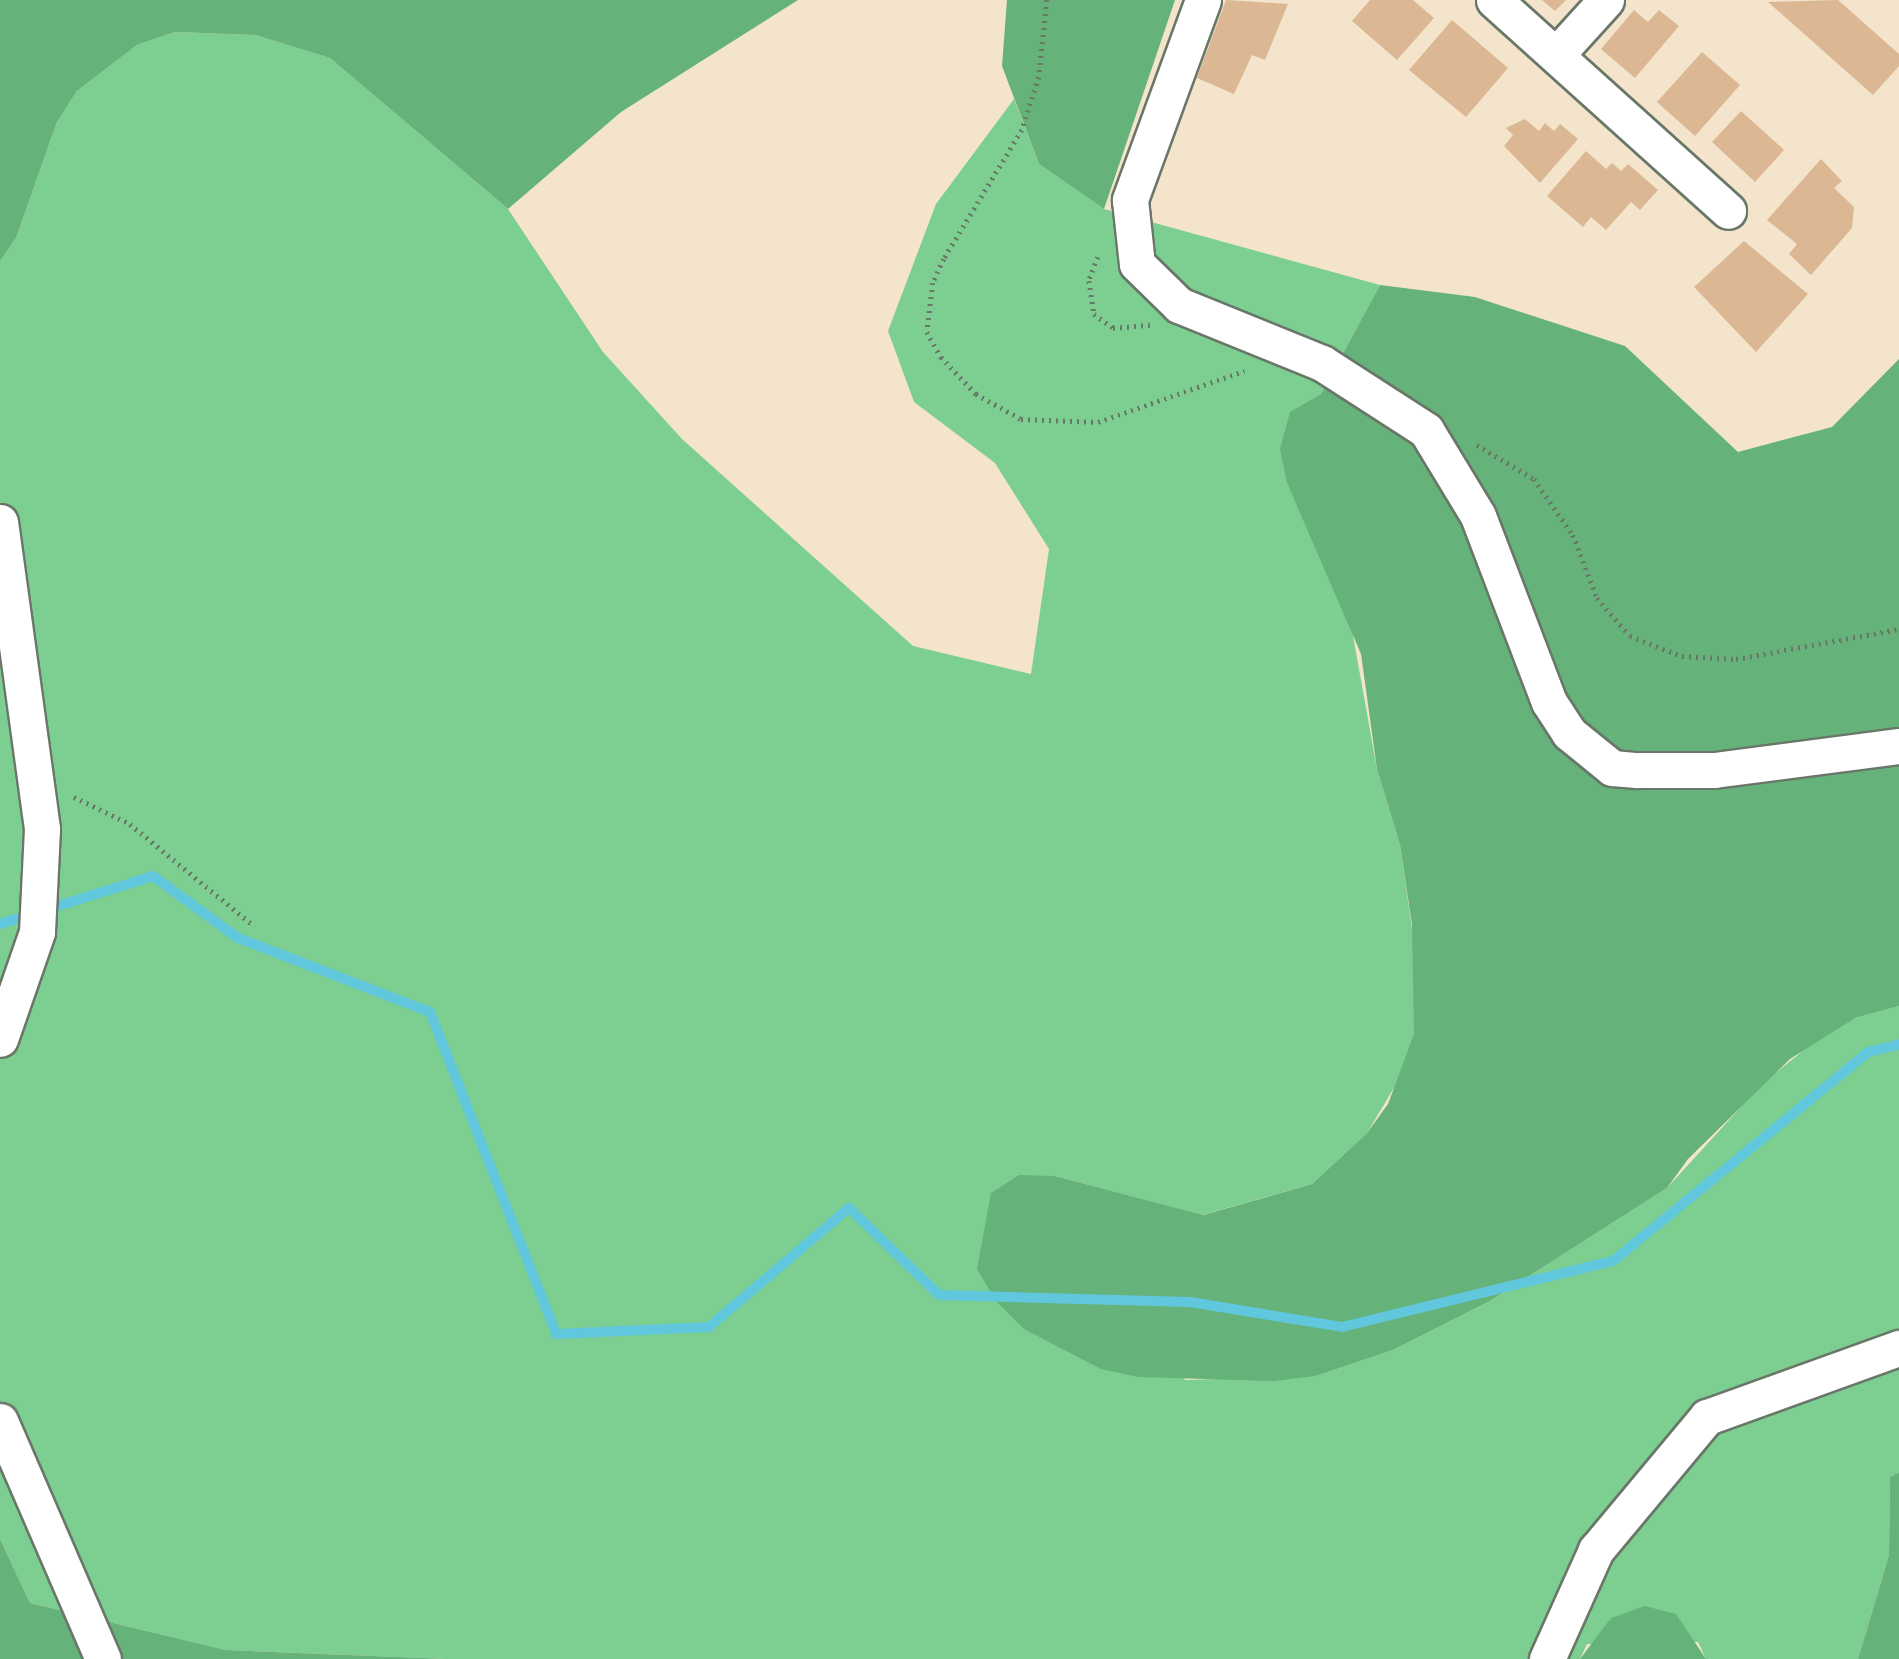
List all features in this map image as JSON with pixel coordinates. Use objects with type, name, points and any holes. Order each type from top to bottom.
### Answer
[{"type":"street","points":[[1202,0],[1130,200],[1131,248],[1161,294],[1322,363],[1426,430],[1478,516],[1549,702],[1592,757],[1612,768],[1714,770],[1899,747]]},
{"type":"street","points":[[1494,0],[1728,211]]},
{"type":"street","points":[[1557,54],[1606,0]]},
{"type":"street","points":[[0,522],[42,829],[37,932],[0,1039]]},
{"type":"street","points":[[1547,1659],[1596,1550],[1707,1417],[1899,1348]]},
{"type":"street","points":[[0,1421],[103,1659]]},
{"type":"path","points":[[1047,0],[1039,77],[1022,130],[933,283],[927,332],[941,357],[996,408],[1046,421],[1098,422],[1244,371],[1257,373]]},
{"type":"path","points":[[1426,430],[1494,450],[1534,479],[1573,535],[1597,598],[1630,636],[1682,656],[1736,659],[1899,629]]},
{"type":"path","points":[[35,779],[130,824],[254,926]]},
{"type":"green space","points":[[0,0],[798,0],[621,112],[508,209],[330,58],[255,35],[175,32],[137,45],[77,91],[57,122],[16,238],[0,261]]},
{"type":"green space","points":[[1007,0],[1175,0],[1104,209],[1039,164],[1002,66]]},
{"type":"green space","points":[[175,32],[255,35],[330,58],[508,209],[603,352],[682,439],[913,646],[1031,674],[1049,549],[995,463],[914,402],[888,331],[936,204],[1014,99],[1039,164],[1104,209],[1380,285],[1321,394],[1290,413],[1287,483],[1350,619],[1377,769],[1400,845],[1417,964],[1414,1034],[1404,1071],[1367,1133],[1312,1184],[1202,1215],[1055,1176],[1185,1380],[1316,1376],[1393,1350],[1490,1301],[1667,1188],[1762,1084],[1820,1037],[1855,1018],[1899,1006],[1899,1472],[1890,1477],[1889,1555],[1858,1659],[1706,1659],[1698,1642],[1587,1644],[1580,1659],[448,1659],[226,1650],[30,1603],[0,1539],[0,261],[16,238],[57,122],[77,91],[137,45]]},
{"type":"green space","points":[[1380,285],[1475,297],[1625,346],[1738,452],[1832,427],[1899,359],[1899,1006],[1855,1018],[1790,1059],[1688,1159],[1667,1188],[1490,1301],[1393,1350],[1316,1376],[1274,1381],[1138,1377],[1101,1369],[1024,1329],[995,1300],[977,1269],[991,1193],[1019,1175],[1055,1176],[1203,1215],[1312,1184],[1367,1133],[1388,1104],[1414,1034],[1412,925],[1400,845],[1377,769],[1361,654],[1287,483],[1280,449],[1290,412],[1321,394]]},
{"type":"green space","points":[[1899,1472],[1899,1659],[1858,1659],[1889,1555],[1890,1477]]},
{"type":"green space","points":[[0,1539],[30,1603],[226,1650],[448,1659],[0,1659]]},
{"type":"green space","points":[[1645,1606],[1676,1614],[1706,1659],[1580,1659],[1611,1618]]},
{"type":"building","points":[[1226,0],[1288,4],[1265,60],[1252,55],[1234,94],[1197,78]]},
{"type":"building","points":[[1370,0],[1413,0],[1434,18],[1397,60],[1352,21]]},
{"type":"building","points":[[1542,0],[1566,0],[1555,11]]},
{"type":"building","points":[[1838,0],[1899,54],[1899,66],[1873,95],[1768,2]]},
{"type":"building","points":[[1634,10],[1648,22],[1659,10],[1679,26],[1635,78],[1601,49]]},
{"type":"building","points":[[1452,20],[1508,68],[1466,117],[1409,70]]},
{"type":"building","points":[[1702,52],[1740,85],[1695,136],[1657,102]]},
{"type":"building","points":[[1741,111],[1784,150],[1755,182],[1712,142]]},
{"type":"building","points":[[1525,119],[1539,131],[1545,123],[1554,131],[1560,124],[1578,139],[1540,183],[1504,146],[1513,135],[1506,128]]},
{"type":"building","points":[[1586,151],[1606,169],[1612,163],[1621,171],[1628,164],[1658,190],[1640,210],[1631,202],[1606,230],[1591,217],[1583,227],[1547,196]]},
{"type":"building","points":[[1821,159],[1842,181],[1834,188],[1854,207],[1852,228],[1811,275],[1789,254],[1797,244],[1767,220]]},
{"type":"building","points":[[1744,241],[1808,294],[1756,352],[1694,287]]},
{"type":"waterway","points":[[0,924],[153,876],[238,938],[430,1012],[556,1334],[709,1327],[849,1208],[939,1295],[1190,1302],[1342,1327],[1613,1261],[1868,1052],[1899,1044]]}]
